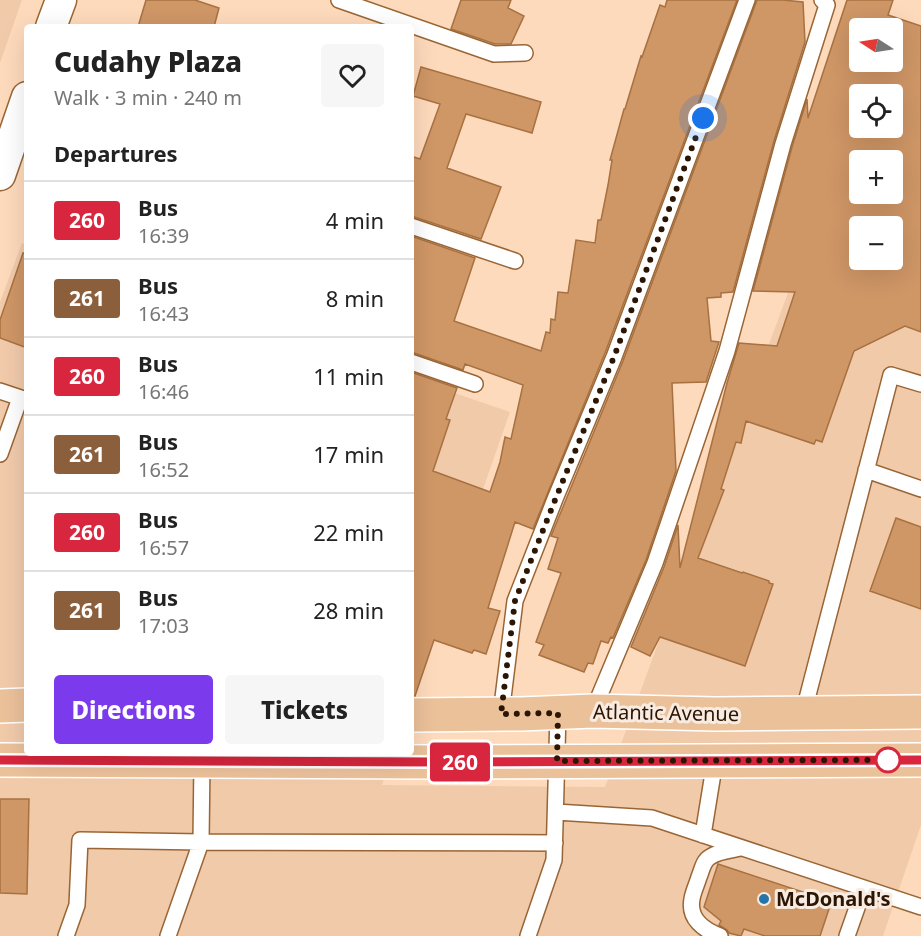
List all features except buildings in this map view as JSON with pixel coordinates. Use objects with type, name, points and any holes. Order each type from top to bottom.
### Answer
[{"type":"main road","points":[[0,706],[24,705]]},
{"type":"main road","name":"Atlantic Avenue","points":[[414,715],[593,711],[715,714],[921,712]]},
{"type":"main road","points":[[0,760],[435,762],[921,760]]},
{"type":"street","points":[[52,24],[61,0]]},
{"type":"street","points":[[0,175],[24,106]]},
{"type":"lane","points":[[339,0],[408,24]]},
{"type":"lane","points":[[501,714],[515,601],[614,357],[747,0]]},
{"type":"lane","points":[[593,711],[655,563],[727,351],[783,144],[827,5],[822,0]]},
{"type":"lane","points":[[414,26],[494,54],[525,53]]},
{"type":"lane","points":[[414,227],[515,261]]},
{"type":"lane","points":[[414,363],[475,384]]},
{"type":"lane","points":[[803,714],[891,375],[921,384]]},
{"type":"lane","points":[[0,391],[23,399],[0,454]]},
{"type":"lane","points":[[866,470],[921,489]]},
{"type":"lane","points":[[528,936],[554,860],[558,713]]},
{"type":"lane","points":[[168,936],[201,842],[202,761]]},
{"type":"lane","points":[[703,835],[716,761]]},
{"type":"lane","points":[[556,812],[652,818],[921,907]]},
{"type":"lane","points":[[66,936],[77,905],[80,840],[555,843]]},
{"type":"lane","points":[[720,936],[705,929],[697,922],[692,911],[692,899],[707,858],[741,848]]},
{"type":"lane","points":[[847,936],[864,888]]},
{"type":"shaded area","points":[[0,0],[22,0],[0,63]]},
{"type":"shaded area","points":[[816,217],[849,249],[849,270],[903,270],[903,257],[921,251],[921,825],[883,936],[0,936],[0,302],[22,243],[24,244],[24,756],[391,756],[382,785],[605,787]]},
{"type":"shaded area","points":[[414,379],[510,412],[414,686]]},
{"type":"bus line","name":"260","points":[[0,760],[435,762],[921,760]]},
{"type":"place","name":"McDonald's","points":[[764,899]]},
{"type":"route","points":[[703,118],[614,357],[515,601],[501,714],[558,713],[557,761],[888,760]]}]
